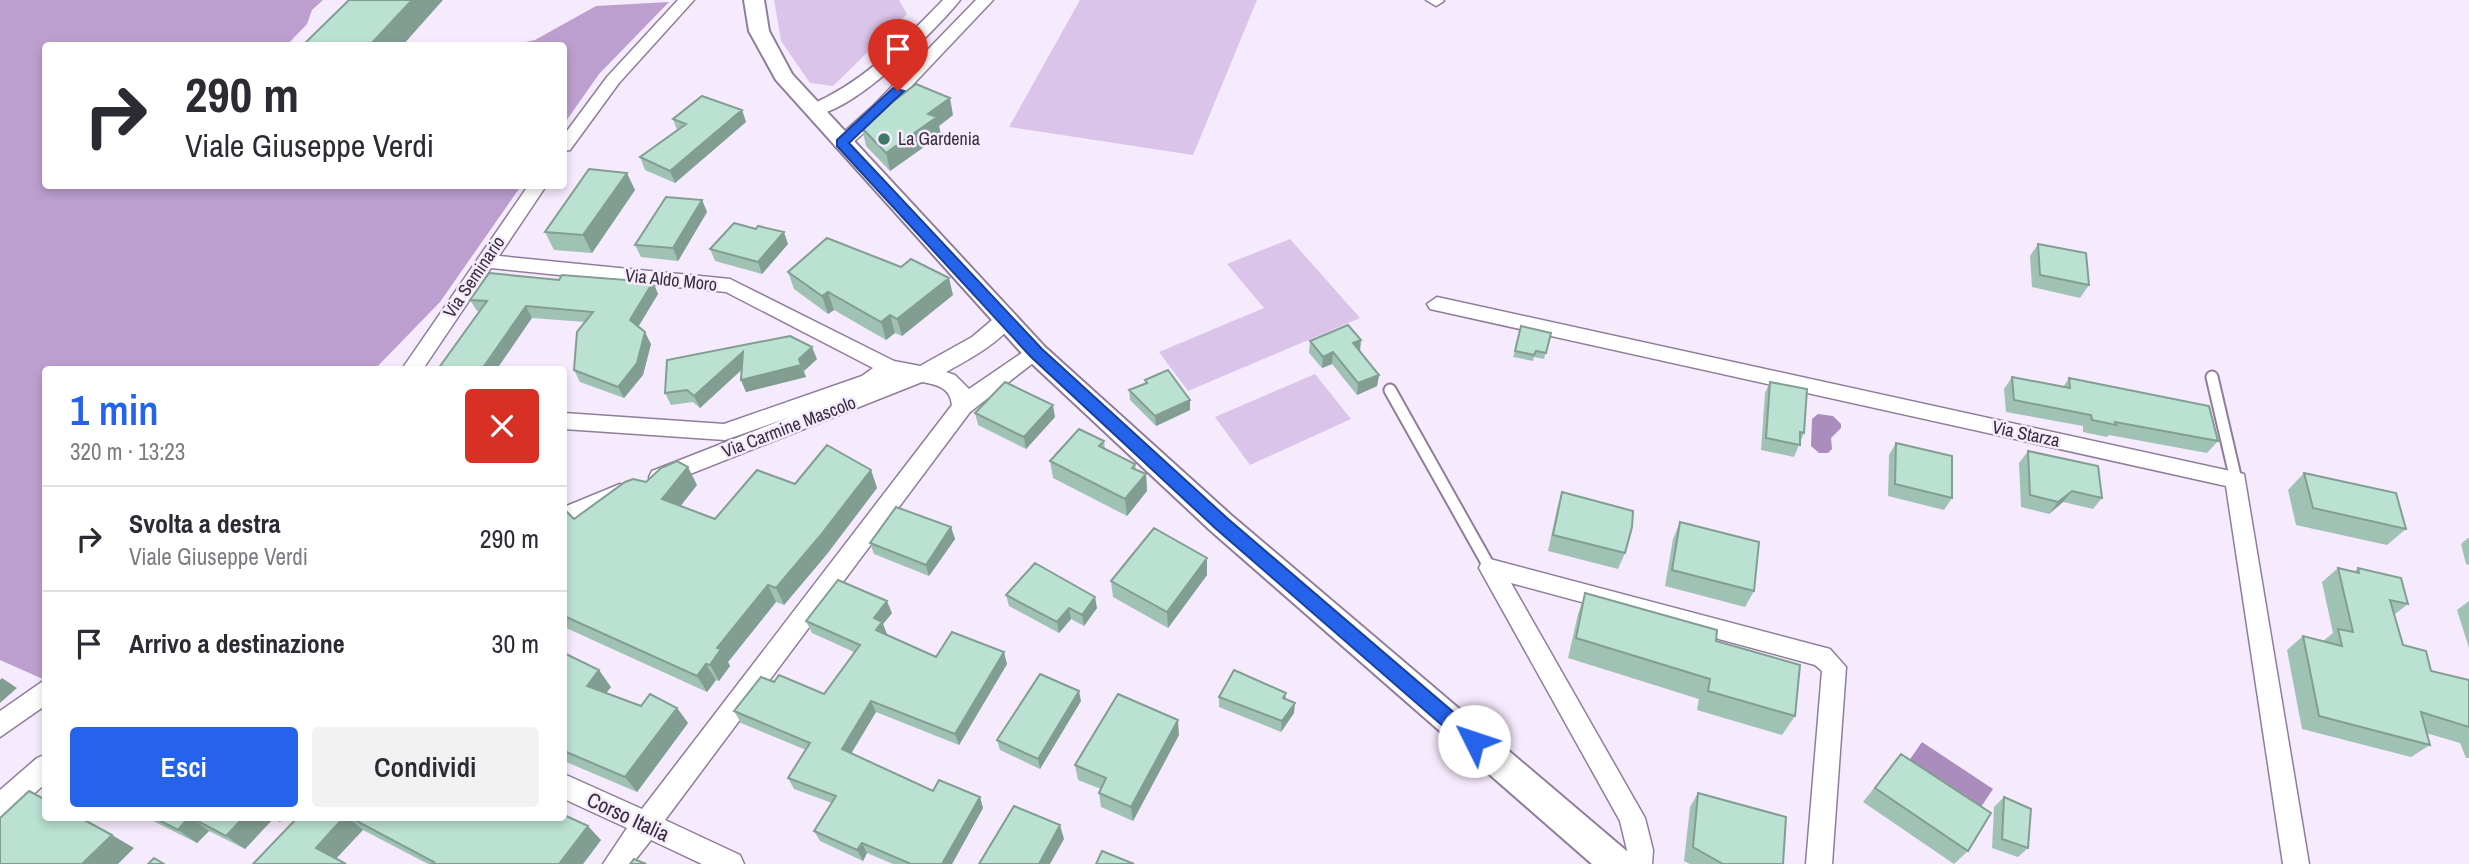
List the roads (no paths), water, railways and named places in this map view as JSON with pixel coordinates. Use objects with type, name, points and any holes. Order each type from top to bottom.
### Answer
[{"type":"street","points":[[567,142],[612,80],[686,0]]},
{"type":"street","points":[[754,0],[759,31],[783,76],[1036,353],[1221,523],[1617,864]]},
{"type":"street","points":[[814,110],[839,101],[868,83],[952,0]]},
{"type":"street","points":[[842,143],[880,109],[985,0]]},
{"type":"street","name":"Via Seminario","points":[[412,366],[535,189]]},
{"type":"street","name":"Via Aldo Moro","points":[[486,261],[730,286],[888,367],[919,376],[937,377],[955,385],[961,393],[963,406]]},
{"type":"street","name":"Via Starza","points":[[1437,304],[2236,480]]},
{"type":"street","name":"Via Carmine Mascolo","points":[[567,515],[919,376],[979,342],[1004,320]]},
{"type":"street","points":[[616,864],[963,406],[1013,366],[1036,353]]},
{"type":"street","points":[[567,421],[725,432],[869,381],[888,367]]},
{"type":"street","points":[[2236,480],[2297,864]]},
{"type":"street","points":[[1490,568],[1632,818],[1640,850],[1639,864]]},
{"type":"street","points":[[1490,568],[1822,656],[1834,667],[1819,864]]},
{"type":"street","points":[[0,726],[42,693]]},
{"type":"street","points":[[0,807],[42,770]]},
{"type":"street","name":"Corso Italia","points":[[567,787],[731,864]]},
{"type":"lane","points":[[2212,377],[2236,480]]},
{"type":"lane","points":[[1390,390],[1490,568]]},
{"type":"place","name":"La Gardenia","points":[[884,139]]}]
